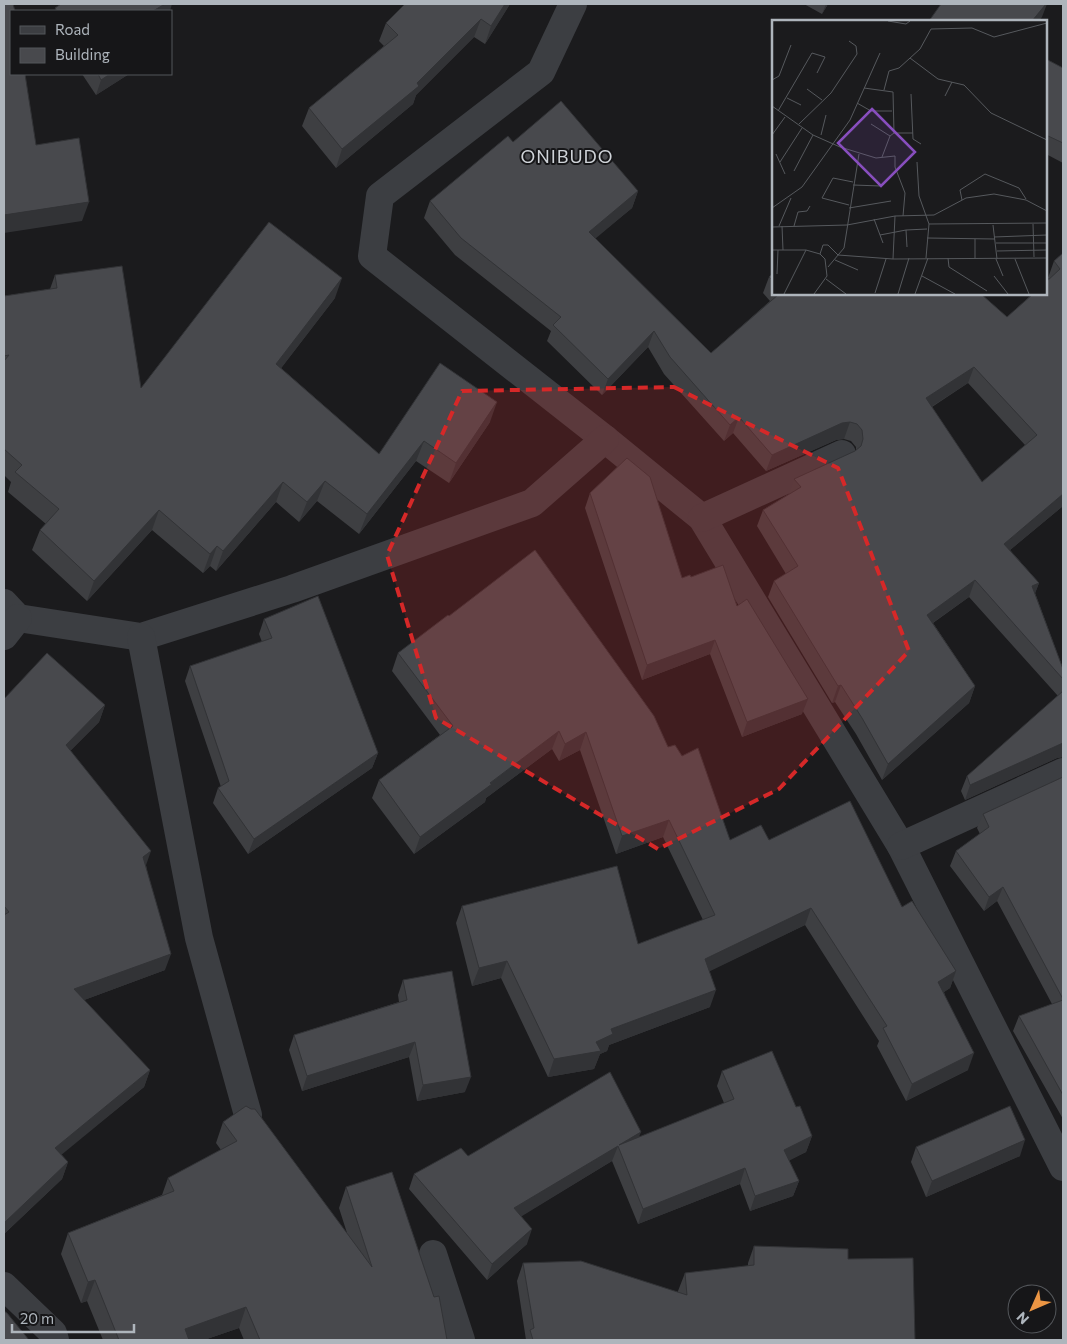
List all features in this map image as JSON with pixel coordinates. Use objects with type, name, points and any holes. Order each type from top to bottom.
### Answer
[{"type":"street","points":[[573,4],[541,72],[380,196],[372,256],[605,439],[702,518],[902,846],[1063,1167]]},
{"type":"street","points":[[9,619],[141,637],[292,589],[532,503],[605,439]]},
{"type":"street","points":[[702,518],[842,454]]},
{"type":"street","points":[[141,637],[200,938],[248,1116]]},
{"type":"street","points":[[902,846],[1063,772]]},
{"type":"street","points":[[433,1254],[461,1340]]},
{"type":"street","points":[[4,1286],[53,1333],[55,1340]]},
{"type":"highlighted area","points":[[674,387],[838,468],[909,651],[779,789],[658,849],[436,718],[387,555],[462,391]]},
{"type":"building","points":[[4,4],[13,4],[15,10],[10,10],[10,75],[25,75],[36,145],[79,138],[89,202],[4,215]]},
{"type":"building","points":[[61,4],[165,4],[155,10],[56,10],[55,8]]},
{"type":"building","points":[[405,4],[505,4],[491,26],[481,19],[417,83],[419,86],[342,149],[309,108],[398,35],[386,23]]},
{"type":"building","points":[[941,4],[1046,4],[1033,20],[930,20]]},
{"type":"building","points":[[1047,60],[1063,68],[1063,143],[1047,135]]},
{"type":"building","points":[[98,75],[108,75],[101,80]]},
{"type":"building","points":[[561,101],[638,191],[589,232],[711,353],[778,295],[982,295],[1007,317],[1032,295],[1047,295],[1047,281],[1060,269],[1054,261],[1063,253],[1063,494],[1004,544],[1039,583],[1032,586],[1063,669],[1063,679],[975,580],[927,615],[975,686],[888,764],[862,718],[841,685],[838,686],[774,581],[798,566],[763,510],[801,487],[794,479],[855,451],[861,446],[863,439],[862,430],[857,424],[850,422],[842,423],[772,455],[739,417],[730,425],[670,357],[654,331],[608,379],[553,325],[561,317],[461,238],[430,201],[508,136],[513,142]],"holes":[[[974,367],[1037,435],[982,482],[926,398]]]},
{"type":"building","points":[[269,222],[342,278],[276,364],[379,454],[440,363],[497,402],[456,463],[424,441],[367,514],[325,481],[307,502],[283,482],[223,551],[217,546],[210,554],[159,510],[94,581],[40,530],[59,509],[15,472],[22,465],[4,449],[4,361],[9,355],[4,356],[4,296],[57,288],[55,275],[122,266],[141,388]]},
{"type":"building","points":[[627,458],[650,477],[682,578],[690,575],[691,577],[723,565],[737,606],[747,599],[808,699],[747,722],[715,640],[647,665],[590,493]]},
{"type":"building","points":[[535,550],[654,716],[668,747],[675,745],[682,756],[698,748],[730,840],[761,825],[769,840],[850,801],[902,907],[912,901],[956,971],[938,982],[974,1053],[912,1084],[883,1028],[887,1026],[811,908],[705,959],[716,990],[611,1029],[613,1034],[596,1042],[601,1051],[554,1059],[507,961],[479,968],[462,906],[617,866],[638,944],[715,915],[669,820],[622,836],[586,732],[565,744],[559,731],[490,783],[492,784],[420,837],[379,780],[453,726],[398,653]]},
{"type":"building","points":[[318,596],[378,753],[254,839],[218,788],[229,781],[190,666],[272,638],[264,619]]},
{"type":"building","points":[[47,653],[105,705],[66,745],[151,851],[143,857],[171,954],[74,989],[150,1070],[55,1148],[68,1162],[4,1223],[4,915],[9,912],[4,906],[4,699]]},
{"type":"building","points":[[1063,691],[1063,743],[970,785],[967,776]]},
{"type":"building","points":[[1063,777],[1063,999],[1003,887],[989,897],[956,851],[989,827],[983,814]]},
{"type":"building","points":[[452,971],[471,1077],[423,1085],[415,1042],[307,1076],[294,1035],[407,1000],[403,980]]},
{"type":"building","points":[[1063,1000],[1063,1095],[1019,1016]]},
{"type":"building","points":[[772,1051],[796,1107],[800,1106],[812,1136],[784,1150],[799,1181],[755,1196],[745,1168],[643,1209],[618,1146],[514,1208],[532,1229],[492,1264],[414,1174],[461,1148],[468,1156],[610,1072],[641,1132],[619,1145],[734,1099],[722,1071]]},
{"type":"building","points":[[246,1106],[255,1109],[372,1267],[346,1187],[392,1172],[434,1297],[439,1296],[447,1340],[260,1340],[246,1307],[185,1329],[189,1340],[119,1340],[95,1280],[88,1282],[68,1233],[174,1191],[168,1178],[237,1141],[223,1122]]},
{"type":"building","points":[[1010,1106],[1025,1140],[932,1181],[916,1147]]},
{"type":"building","points":[[754,1246],[848,1249],[848,1259],[913,1258],[915,1340],[533,1340],[530,1330],[534,1328],[523,1263],[581,1261],[687,1295],[685,1273],[754,1265]]},
{"type":"building","points":[[4,1311],[7,1313],[29,1340],[4,1340]]},
{"type":"district","name":"ONIBUDO","points":[[567,157]]}]
